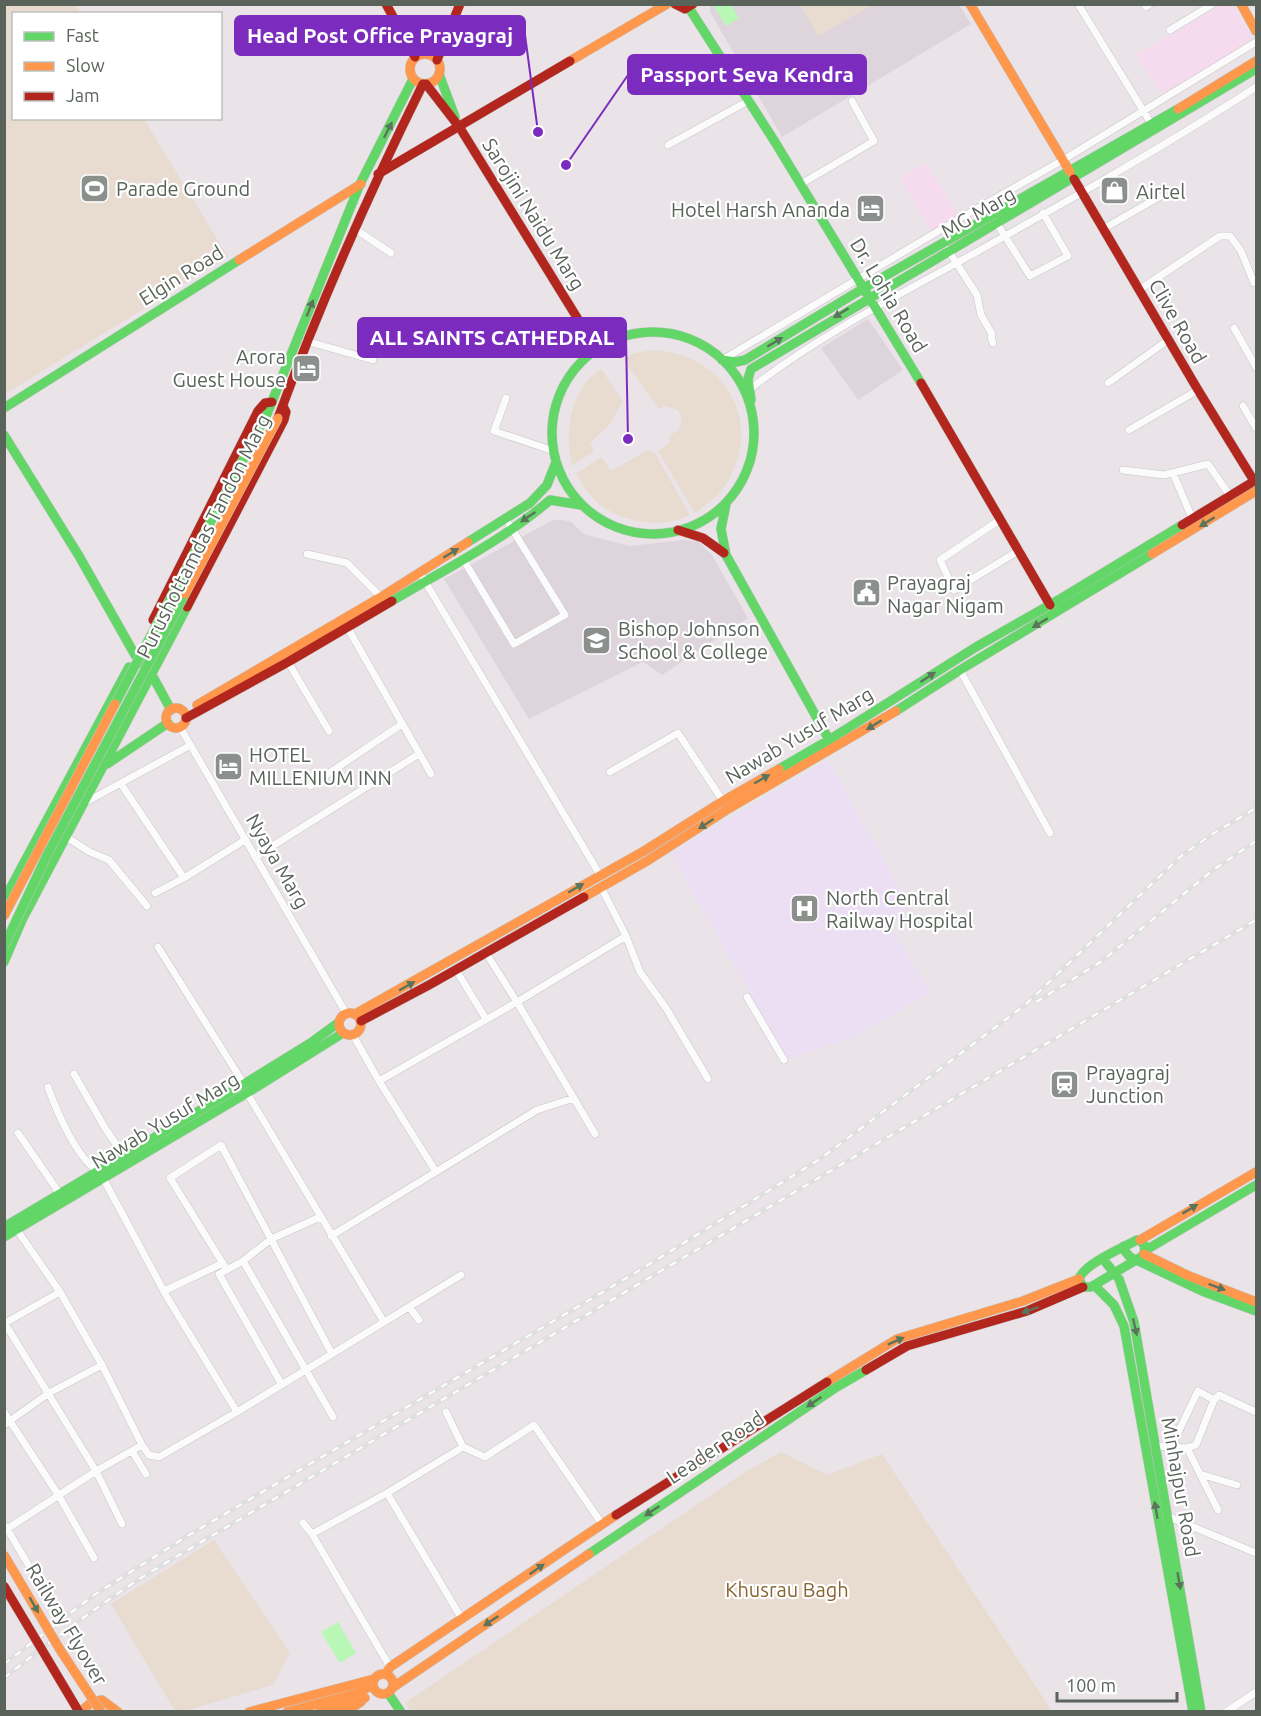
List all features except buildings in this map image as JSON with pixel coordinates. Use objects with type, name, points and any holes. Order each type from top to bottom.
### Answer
[{"type":"main road","points":[[386,4],[415,57]]},
{"type":"main road","points":[[426,53],[437,60],[440,69],[432,82],[424,84],[413,79],[410,66],[415,57],[426,53],[439,36],[452,4]]},
{"type":"main road","points":[[437,60],[460,4]]},
{"type":"main road","name":"Elgin Road","points":[[4,408],[360,184],[460,128],[667,4]]},
{"type":"main road","points":[[675,4],[681,8],[691,6]]},
{"type":"main road","name":"Clive Road","points":[[970,4],[1168,340],[1256,484]]},
{"type":"main road","points":[[1241,4],[1257,31]]},
{"type":"main road","name":"Dr. Lohia Road","points":[[691,6],[867,292],[1020,550],[1050,605]]},
{"type":"main road","name":"MG Marg","points":[[752,405],[748,379],[751,369],[867,292],[996,222],[1257,61]]},
{"type":"main road","name":"MG Marg","points":[[722,360],[736,362],[745,360],[1257,69]]},
{"type":"main road","name":"Sarojini Naidu Marg","points":[[439,74],[460,128]]},
{"type":"main road","name":"Purushottamdas Tandon Marg","points":[[4,900],[135,655],[258,411],[265,403],[272,402],[360,184],[413,79]]},
{"type":"main road","name":"Sarojini Naidu Marg","points":[[424,84],[460,128],[597,350]]},
{"type":"main road","name":"Purushottamdas Tandon Marg","points":[[4,962],[22,920],[106,764],[284,420],[286,412],[283,406],[306,341],[378,174],[424,84]]},
{"type":"main road","points":[[729,499],[704,520],[678,530],[661,533],[626,530],[596,518],[581,505],[561,478],[554,451],[554,418],[564,387],[573,373],[597,350],[628,336],[661,333],[678,335],[694,341],[722,360],[738,379],[752,405],[754,434],[752,451],[741,482],[729,499],[720,522],[721,538],[726,555],[832,745]]},
{"type":"main road","points":[[4,916],[272,402]]},
{"type":"main road","points":[[4,946],[47,855],[283,406]]},
{"type":"main road","points":[[4,435],[79,556],[135,655],[152,675],[171,710]]},
{"type":"main road","points":[[186,715],[422,576],[506,519],[543,491],[556,462]]},
{"type":"main road","name":"Nawab Yusuf Marg","points":[[354,1016],[644,851],[723,801],[832,745],[976,647],[1050,605],[1192,518],[1256,484]]},
{"type":"main road","name":"Nawab Yusuf Marg","points":[[4,1237],[101,1174],[246,1089],[339,1023],[340,1017],[354,1016],[456,970],[647,861],[832,745],[960,670],[1256,484]]},
{"type":"main road","points":[[186,715],[288,662],[381,597],[422,576],[463,559],[512,528],[550,500],[581,505]]},
{"type":"main road","points":[[678,530],[703,537],[716,544],[726,555]]},
{"type":"main road","points":[[177,708],[186,715],[185,724],[180,727],[172,727],[168,723],[167,716],[171,710],[177,708]]},
{"type":"main road","points":[[106,764],[168,723]]},
{"type":"main road","points":[[339,1023],[348,1034],[358,1032],[354,1016]]},
{"type":"main road","name":"Nawab Yusuf Marg","points":[[4,1227],[60,1194],[101,1174],[128,1153],[348,1034]]},
{"type":"main road","points":[[1257,1172],[1140,1240],[1133,1241],[1103,1258],[1083,1272],[1081,1283],[1087,1288],[1094,1285],[1257,1185]]},
{"type":"main road","points":[[1140,1240],[1145,1246],[1142,1254]]},
{"type":"main road","points":[[1124,1246],[1126,1253],[1142,1254],[1190,1276],[1257,1302]]},
{"type":"main road","points":[[1142,1254],[1202,1291],[1257,1311]]},
{"type":"main road","name":"Minhajpur Road","points":[[1103,1258],[1115,1272],[1134,1322],[1201,1712]]},
{"type":"main road","name":"Leader Road","points":[[1081,1283],[1027,1311],[907,1346],[882,1360],[835,1388],[381,1688],[379,1674],[388,1671],[602,1524],[897,1339],[1081,1283]]},
{"type":"main road","name":"Minhajpur Road","points":[[1094,1285],[1114,1305],[1124,1326],[1194,1712]]},
{"type":"main road","name":"Railway Flyover","points":[[4,1555],[89,1697],[101,1712]]},
{"type":"main road","name":"Railway Flyover","points":[[4,1586],[80,1712]]},
{"type":"main road","points":[[320,1712],[365,1698],[392,1678],[388,1671]]},
{"type":"main road","points":[[287,1712],[343,1704],[364,1690],[381,1688]]},
{"type":"main road","points":[[249,1712],[381,1688]]},
{"type":"main road","points":[[381,1688],[401,1712]]},
{"type":"main road","points":[[80,1712],[92,1702],[102,1700],[117,1712]]},
{"type":"street","points":[[1078,4],[1152,125]]},
{"type":"street","points":[[1144,4],[1146,7],[1150,4]]},
{"type":"street","points":[[1170,30],[1213,4]]},
{"type":"street","points":[[722,360],[858,278],[1063,160],[1257,42]]},
{"type":"street","points":[[750,389],[796,355],[1082,192],[1204,121],[1257,87]]},
{"type":"street","points":[[668,145],[750,100]]},
{"type":"street","points":[[801,184],[874,141],[852,101]]},
{"type":"street","points":[[1103,229],[1159,197]]},
{"type":"street","points":[[996,222],[1030,276],[1068,256],[1043,213]]},
{"type":"street","points":[[355,229],[391,253]]},
{"type":"street","points":[[1139,290],[1220,236],[1230,236],[1241,251],[1254,283]]},
{"type":"street","points":[[948,250],[977,295],[981,315],[992,333],[993,343]]},
{"type":"street","points":[[1234,328],[1257,367]]},
{"type":"street","points":[[1108,383],[1168,340]]},
{"type":"street","points":[[306,341],[373,360]]},
{"type":"street","points":[[1129,430],[1198,390]]},
{"type":"street","points":[[506,398],[494,431],[554,451]]},
{"type":"street","points":[[1243,406],[1257,428]]},
{"type":"street","points":[[1123,470],[1164,475],[1208,464],[1230,496]]},
{"type":"street","points":[[1173,473],[1192,518]]},
{"type":"street","points":[[463,559],[514,644],[565,615],[506,519]]},
{"type":"street","points":[[1001,519],[940,560],[954,590],[1020,550]]},
{"type":"street","points":[[307,554],[347,563],[381,597]]},
{"type":"street","points":[[422,576],[600,874]]},
{"type":"street","points":[[345,623],[431,774]]},
{"type":"street","points":[[288,662],[328,731]]},
{"type":"street","points":[[960,670],[1050,833]]},
{"type":"street","points":[[310,786],[402,724]]},
{"type":"street","name":"Nyaya Marg","points":[[180,727],[255,857],[354,1016]]},
{"type":"street","points":[[610,772],[678,733],[723,801]]},
{"type":"street","points":[[85,803],[189,746]]},
{"type":"street","points":[[255,857],[419,754]]},
{"type":"street","points":[[121,784],[184,878]]},
{"type":"street","points":[[66,837],[90,852],[109,860],[147,906]]},
{"type":"street","points":[[155,893],[245,840]]},
{"type":"street","points":[[601,887],[626,936],[640,972],[666,1008],[708,1079]]},
{"type":"street","points":[[379,1081],[626,936]]},
{"type":"street","points":[[158,946],[384,1322]]},
{"type":"street","points":[[486,953],[594,1134]]},
{"type":"street","points":[[456,970],[486,1019]]},
{"type":"street","points":[[747,997],[784,1060]]},
{"type":"street","points":[[348,1034],[436,1172]]},
{"type":"street","points":[[74,1074],[105,1128],[118,1147],[128,1153]]},
{"type":"street","points":[[48,1087],[55,1107],[68,1131],[88,1165],[101,1174],[164,1291],[237,1412]]},
{"type":"street","points":[[331,1236],[537,1110],[574,1098]]},
{"type":"street","points":[[18,1133],[60,1194]]},
{"type":"street","points":[[225,1266],[170,1178],[221,1145],[332,1354]]},
{"type":"street","points":[[164,1291],[243,1261],[271,1239],[320,1217]]},
{"type":"street","points":[[17,1230],[60,1292],[102,1365],[141,1445],[149,1455],[159,1457],[282,1385],[461,1275]]},
{"type":"street","points":[[243,1261],[333,1417]]},
{"type":"street","points":[[225,1266],[219,1274],[282,1385]]},
{"type":"street","points":[[5,1322],[60,1292]]},
{"type":"street","points":[[409,1307],[419,1320]]},
{"type":"street","points":[[4,1328],[6,1328],[5,1322]]},
{"type":"street","points":[[5,1322],[96,1472],[122,1524]]},
{"type":"street","points":[[877,1351],[882,1360]]},
{"type":"street","points":[[8,1423],[49,1394],[102,1365]]},
{"type":"street","points":[[1171,1447],[1198,1391],[1214,1400]]},
{"type":"street","points":[[1156,1446],[1187,1448],[1196,1445],[1214,1400],[1219,1395],[1257,1412]]},
{"type":"street","points":[[4,1412],[8,1423],[59,1496],[94,1558]]},
{"type":"street","points":[[446,1412],[463,1447],[485,1457],[534,1425],[602,1524]]},
{"type":"street","points":[[55,1610],[6,1527],[141,1445]]},
{"type":"street","points":[[312,1534],[387,1493],[463,1447]]},
{"type":"street","points":[[1187,1448],[1218,1510]]},
{"type":"street","points":[[132,1451],[146,1474]]},
{"type":"street","points":[[1200,1474],[1237,1485]]},
{"type":"street","points":[[387,1493],[462,1619]]},
{"type":"street","points":[[1167,1516],[1257,1553]]},
{"type":"street","points":[[303,1523],[312,1534],[388,1671]]},
{"type":"street","points":[[1226,1712],[1257,1692]]},
{"type":"shaded area","points":[[710,5],[959,5],[971,24],[782,137],[710,12]]},
{"type":"shaded area","points":[[713,5],[731,5],[739,18],[726,26]]},
{"type":"shaded area","points":[[1222,5],[1233,5],[1254,41],[1163,95],[1136,55]]},
{"type":"shaded area","points":[[926,163],[959,216],[932,232],[900,178]]},
{"type":"shaded area","points":[[868,319],[903,370],[858,400],[821,348]]},
{"type":"shaded area","name":"Bishop Johnson School & College","points":[[553,520],[571,522],[584,534],[629,546],[683,540],[698,541],[712,555],[748,618],[662,675],[643,662],[529,719],[444,579]]},
{"type":"shaded area","name":"North Central Railway Hospital","points":[[828,760],[908,903],[908,912],[890,926],[930,992],[853,1038],[787,1059],[670,853]]},
{"type":"shaded area","points":[[338,1622],[356,1653],[340,1663],[321,1632]]},
{"type":"green space","name":"Parade Ground","points":[[5,4],[75,5],[80,12],[12,12],[12,120],[145,120],[228,257],[5,394]]},
{"type":"green space","points":[[800,5],[868,5],[869,7],[818,36]]},
{"type":"green space","points":[[651,350],[676,354],[698,362],[716,376],[730,393],[738,412],[741,434],[738,457],[728,481],[709,503],[695,513],[658,451],[670,443],[670,435],[679,430],[682,419],[678,410],[666,406],[659,409],[623,359],[632,354]]},
{"type":"green space","points":[[601,369],[623,401],[610,424],[590,443],[594,451],[572,466],[569,439],[572,412],[582,388]]},
{"type":"green space","points":[[648,450],[655,453],[690,515],[657,523],[622,517],[594,499],[576,474],[602,457],[611,471]]},
{"type":"green space","name":"Khusrau Bagh","points":[[781,1452],[827,1475],[882,1454],[1052,1711],[411,1712],[405,1703],[745,1472]]},
{"type":"green space","points":[[214,1540],[290,1653],[273,1685],[185,1711],[175,1711],[111,1604]]},
{"type":"railway","points":[[4,1664],[94,1595],[189,1535],[630,1276],[820,1159],[1025,1005],[1181,856],[1256,808]]},
{"type":"railway","points":[[1036,1002],[1102,961],[1213,870],[1256,841]]},
{"type":"railway","points":[[4,1678],[76,1623],[152,1571],[1256,920]]},
{"type":"traffic: fast","points":[[689,8],[775,142],[921,383]]},
{"type":"traffic: fast","points":[[426,53],[439,36],[444,23]]},
{"type":"traffic: fast","points":[[751,400],[748,379],[751,369],[1256,69]]},
{"type":"traffic: fast","points":[[439,74],[455,117]]},
{"type":"traffic: fast","points":[[267,414],[360,184],[413,79]]},
{"type":"traffic: fast","points":[[722,360],[736,362],[745,360],[864,288],[1178,109]]},
{"type":"traffic: fast","points":[[4,408],[239,260]]},
{"type":"traffic: fast","points":[[653,332],[673,334],[700,344],[717,355],[731,369],[746,395],[752,413],[754,433],[752,453],[742,480],[731,497],[717,511],[691,526],[673,532],[653,534],[633,532],[606,522],[589,511],[575,497],[560,471],[554,453],[552,433],[554,413],[564,386],[575,369],[589,355],[615,340],[633,334],[653,332]]},
{"type":"traffic: fast","points":[[115,704],[267,414]]},
{"type":"traffic: fast","points":[[4,435],[79,556],[135,655],[152,675],[171,710]]},
{"type":"traffic: fast","points":[[468,542],[530,503],[547,485],[556,462]]},
{"type":"traffic: fast","points":[[392,601],[494,541],[550,500],[581,505]]},
{"type":"traffic: fast","points":[[726,504],[721,529],[726,555],[832,745]]},
{"type":"traffic: fast","points":[[779,769],[976,647],[1182,525]]},
{"type":"traffic: fast","points":[[896,711],[1152,554]]},
{"type":"traffic: fast","points":[[4,946],[47,855],[185,594]]},
{"type":"traffic: fast","points":[[4,962],[22,920],[187,607]]},
{"type":"traffic: fast","points":[[4,900],[129,667]]},
{"type":"traffic: fast","points":[[107,764],[168,723]]},
{"type":"traffic: fast","points":[[4,1227],[244,1084],[338,1023]]},
{"type":"traffic: fast","points":[[4,1237],[247,1093],[343,1033]]},
{"type":"traffic: fast","points":[[1146,1250],[1256,1185]]},
{"type":"traffic: fast","points":[[1137,1240],[1145,1246],[1141,1257],[1091,1287],[1083,1287],[1079,1279],[1082,1273],[1104,1257],[1137,1240]]},
{"type":"traffic: fast","points":[[1124,1246],[1124,1250],[1130,1257],[1202,1291],[1256,1311]]},
{"type":"traffic: fast","points":[[1103,1259],[1119,1279],[1134,1322],[1201,1712]]},
{"type":"traffic: fast","points":[[1094,1285],[1114,1305],[1124,1326],[1193,1712]]},
{"type":"traffic: fast","points":[[589,1554],[835,1388],[866,1370]]},
{"type":"traffic: fast","points":[[388,1693],[401,1712]]},
{"type":"traffic: slow","points":[[570,61],[667,4]]},
{"type":"traffic: slow","points":[[970,4],[1070,172]]},
{"type":"traffic: slow","points":[[1241,4],[1256,31]]},
{"type":"traffic: slow","points":[[425,54],[436,58],[440,69],[436,80],[425,84],[414,80],[410,69],[414,58],[425,54]]},
{"type":"traffic: slow","points":[[1178,109],[1256,61]]},
{"type":"traffic: slow","points":[[239,260],[361,184]]},
{"type":"traffic: slow","points":[[185,594],[278,418]]},
{"type":"traffic: slow","points":[[1152,554],[1256,491]]},
{"type":"traffic: slow","points":[[197,705],[381,597],[468,542]]},
{"type":"traffic: slow","points":[[4,916],[115,704]]},
{"type":"traffic: slow","points":[[176,708],[183,711],[186,718],[183,725],[176,728],[169,725],[166,718],[169,711],[176,708]]},
{"type":"traffic: slow","points":[[584,897],[647,861],[728,809],[896,711]]},
{"type":"traffic: slow","points":[[355,1014],[644,851],[779,769]]},
{"type":"traffic: slow","points":[[350,1013],[358,1016],[361,1024],[358,1032],[350,1035],[342,1032],[339,1024],[342,1016],[350,1013]]},
{"type":"traffic: slow","points":[[1140,1240],[1256,1172]]},
{"type":"traffic: slow","points":[[1144,1254],[1189,1276],[1256,1302]]},
{"type":"traffic: slow","points":[[827,1382],[897,1339],[1023,1301],[1079,1279]]},
{"type":"traffic: slow","points":[[386,1674],[390,1667],[616,1515]]},
{"type":"traffic: slow","points":[[392,1688],[589,1554]]},
{"type":"traffic: slow","points":[[4,1555],[59,1648],[101,1712]]},
{"type":"traffic: slow","points":[[383,1674],[390,1677],[393,1684],[390,1691],[383,1694],[376,1691],[373,1684],[376,1677],[383,1674]]},
{"type":"traffic: slow","points":[[249,1712],[374,1679]]},
{"type":"traffic: slow","points":[[287,1712],[357,1693],[373,1685]]},
{"type":"traffic: slow","points":[[320,1712],[365,1698]]},
{"type":"traffic: slow","points":[[80,1712],[92,1702],[102,1700],[118,1712]]},
{"type":"traffic: slow","points":[[345,1712],[361,1702]]},
{"type":"traffic: jam","points":[[386,4],[415,57]]},
{"type":"traffic: jam","points":[[437,60],[460,4]]},
{"type":"traffic: jam","points":[[675,4],[685,9],[693,4]]},
{"type":"traffic: jam","points":[[378,174],[570,61]]},
{"type":"traffic: jam","points":[[278,418],[346,249],[423,84]]},
{"type":"traffic: jam","points":[[426,84],[460,128],[597,350]]},
{"type":"traffic: jam","points":[[1074,179],[1254,481]]},
{"type":"traffic: jam","points":[[921,383],[1050,605]]},
{"type":"traffic: jam","points":[[153,620],[258,411],[265,403],[272,402]]},
{"type":"traffic: jam","points":[[187,607],[284,420],[286,412],[283,406]]},
{"type":"traffic: jam","points":[[1182,525],[1256,480]]},
{"type":"traffic: jam","points":[[678,530],[703,538],[724,553]]},
{"type":"traffic: jam","points":[[186,718],[392,601]]},
{"type":"traffic: jam","points":[[361,1021],[584,897]]},
{"type":"traffic: jam","points":[[866,1370],[907,1346],[1027,1311],[1083,1287]]},
{"type":"traffic: jam","points":[[616,1515],[827,1382]]},
{"type":"traffic: jam","points":[[4,1586],[79,1712]]},
{"type":"place","name":"Head Post Office Prayagraj","points":[[538,132]]},
{"type":"place","name":"Passport Seva Kendra","points":[[566,165]]},
{"type":"place","name":"Parade Ground","points":[[95,188]]},
{"type":"place","name":"Airtel","points":[[1115,191]]},
{"type":"place","name":"Hotel Harsh Ananda","points":[[871,209]]},
{"type":"place","name":"Arora Guest House","points":[[307,368]]},
{"type":"place","name":"ALL SAINTS CATHEDRAL","points":[[628,439]]},
{"type":"place","name":"Prayagraj Nagar Nigam","points":[[866,593]]},
{"type":"place","name":"Bishop Johnson School & College","points":[[597,640]]},
{"type":"place","name":"HOTEL MILLENIUM INN","points":[[228,766]]},
{"type":"place","name":"North Central Railway Hospital","points":[[805,908]]},
{"type":"place","name":"Prayagraj Junction","points":[[1065,1084]]}]
